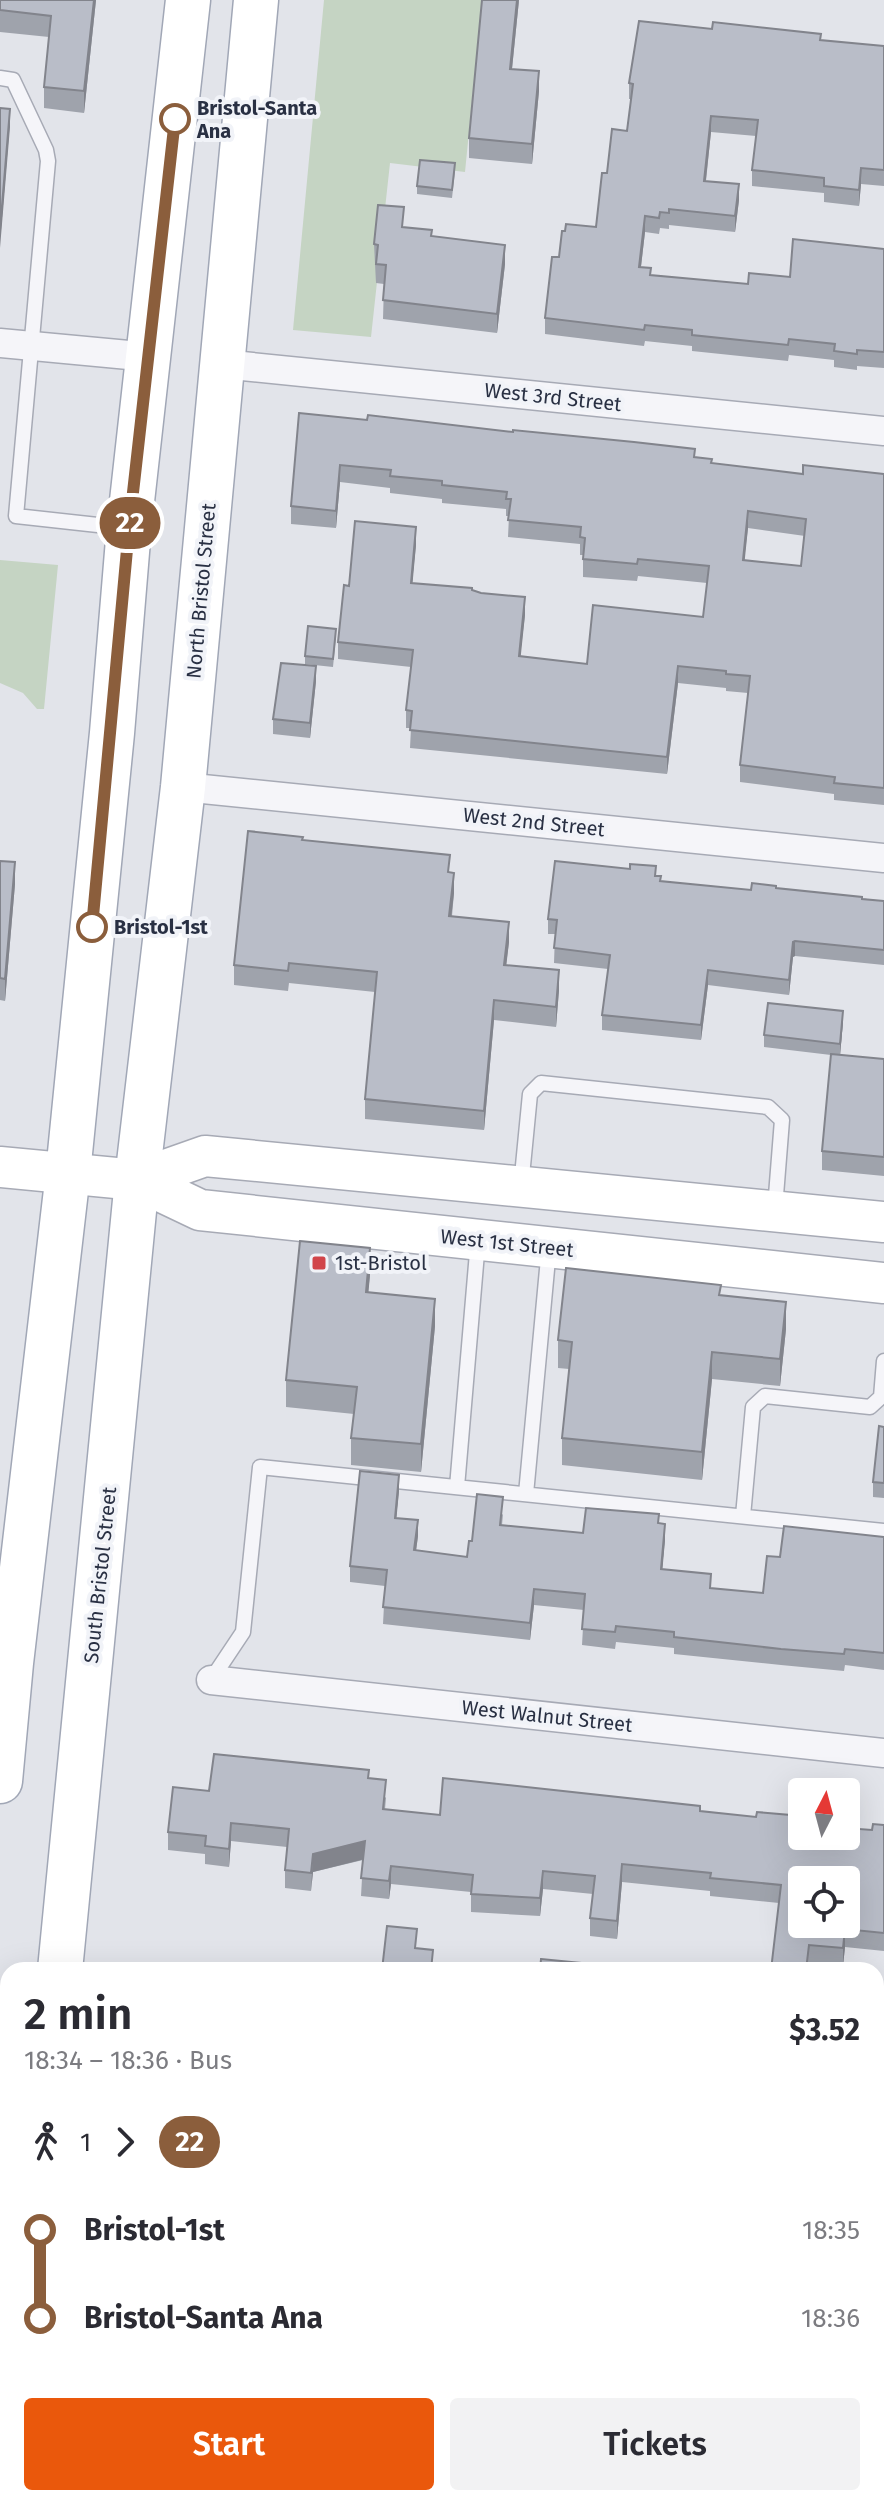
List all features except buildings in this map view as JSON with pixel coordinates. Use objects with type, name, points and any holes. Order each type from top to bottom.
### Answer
[{"type":"main road","points":[[0,1781],[5,1662],[68,1173],[129,528],[188,0]]},
{"type":"main road","name":"North Bristol Street","points":[[137,1180],[183,787],[256,0]]},
{"type":"main road","name":"West 1st Street","points":[[137,1180],[205,1156],[884,1222]]},
{"type":"main road","name":"West 1st Street","points":[[0,1167],[137,1180],[200,1210],[884,1283]]},
{"type":"main road","name":"South Bristol Street","points":[[61,1962],[137,1180]]},
{"type":"street","points":[[0,343],[150,357]]},
{"type":"street","name":"West 3rd Street","points":[[222,364],[884,431]]},
{"type":"street","name":"West 2nd Street","points":[[183,787],[884,858]]},
{"type":"street","name":"West Walnut Street","points":[[211,1680],[884,1753]]},
{"type":"lane","points":[[0,78],[13,80],[46,150],[48,161],[16,516],[129,528]]},
{"type":"lane","points":[[521,1187],[530,1094],[541,1083],[768,1107],[782,1120],[774,1212]]},
{"type":"lane","points":[[457,1487],[478,1240]]},
{"type":"lane","points":[[526,1494],[549,1248]]},
{"type":"lane","points":[[743,1516],[753,1407],[765,1396],[870,1407],[881,1397],[884,1361]]},
{"type":"lane","points":[[211,1680],[243,1632],[260,1467],[884,1531]]},
{"type":"green space","points":[[324,0],[482,0],[465,172],[390,163],[371,337],[293,330]]},
{"type":"green space","points":[[0,560],[58,565],[44,709],[37,709],[23,693],[0,683]]},
{"type":"bus line","name":"22","points":[[92,927],[129,528],[175,119]]},
{"type":"place","name":"Bristol-Santa Ana","points":[[175,119]]},
{"type":"place","name":"Bristol-1st","points":[[92,927]]},
{"type":"place","name":"1st-Bristol","points":[[319,1263]]}]
